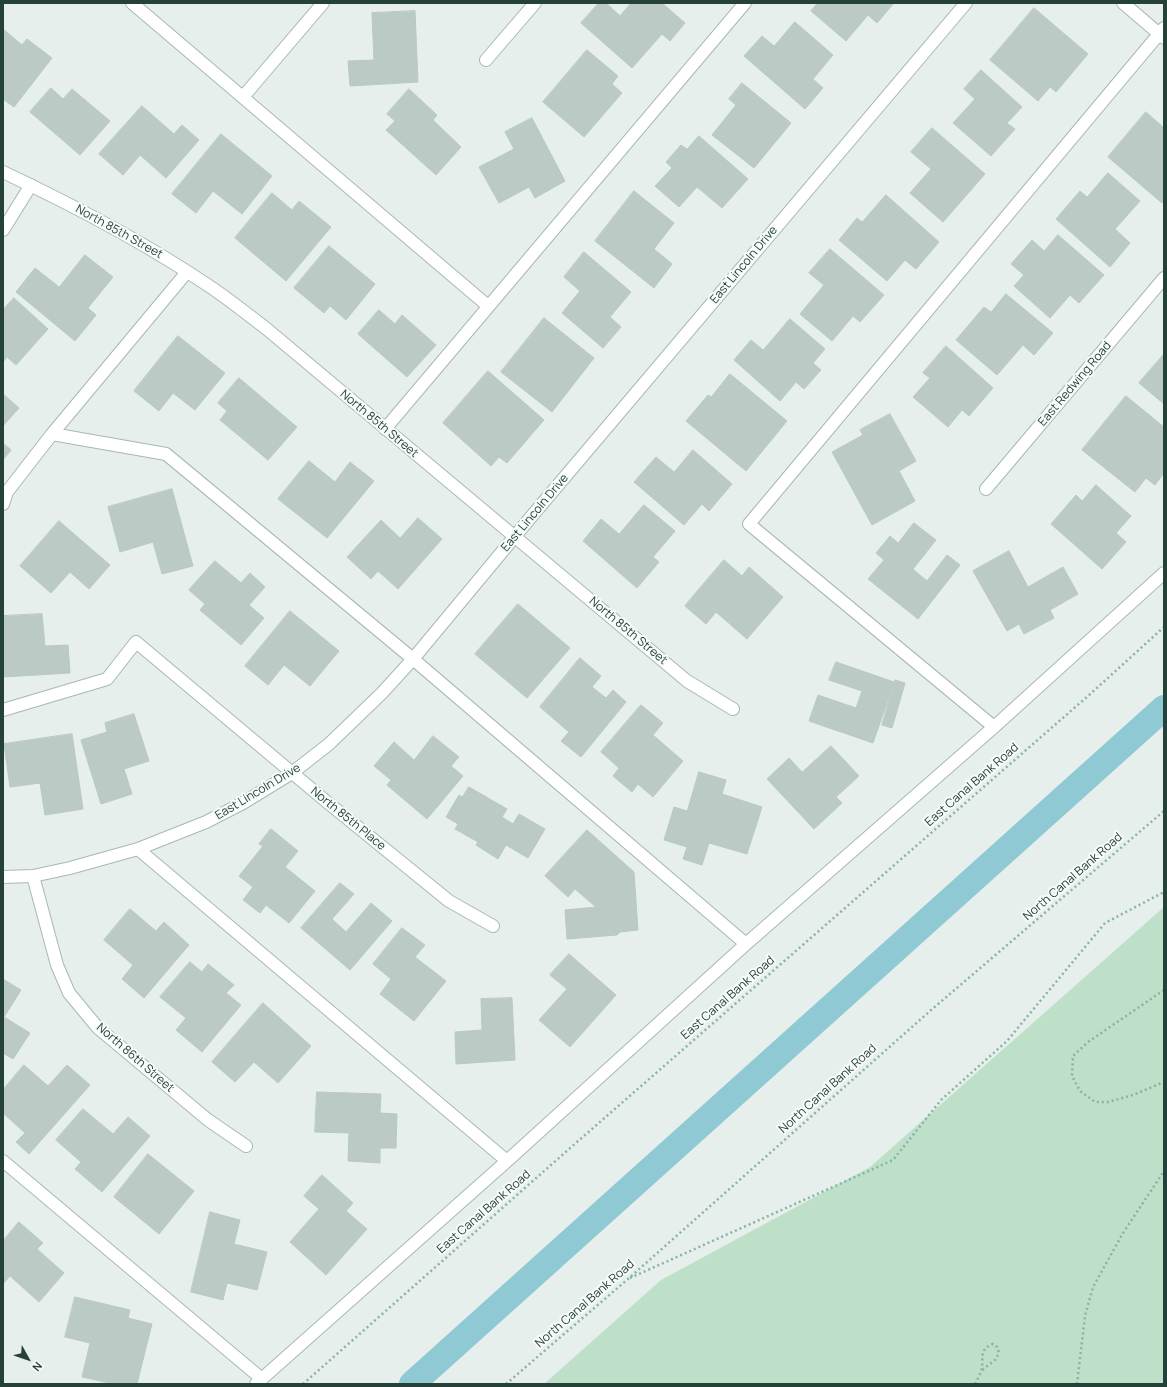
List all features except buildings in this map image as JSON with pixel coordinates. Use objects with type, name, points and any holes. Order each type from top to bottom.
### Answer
[{"type":"street","points":[[132,3],[488,306]]},
{"type":"street","points":[[243,97],[322,3]]},
{"type":"street","points":[[486,60],[535,3]]},
{"type":"street","points":[[385,429],[745,3]]},
{"type":"street","name":"East Lincoln Drive","points":[[3,877],[34,876],[70,868],[138,849],[206,822],[243,803],[292,773],[329,744],[382,693],[413,659],[515,536],[966,3]]},
{"type":"street","points":[[994,727],[749,524],[1162,33],[1123,3]]},
{"type":"street","name":"North 85th Street","points":[[3,172],[74,206],[164,257],[213,289],[268,330],[687,680],[733,709]]},
{"type":"street","points":[[3,230],[31,185]]},
{"type":"street","points":[[3,504],[7,492],[52,434],[187,272]]},
{"type":"street","name":"East Redwing Road","points":[[986,489],[1164,278]]},
{"type":"street","points":[[52,434],[166,454],[413,659],[746,944]]},
{"type":"street","points":[[3,1161],[259,1381],[507,1161],[746,944],[994,727],[1164,573]]},
{"type":"street","name":"North 85th Place","points":[[3,710],[107,679],[136,642],[292,773],[449,901],[493,926]]},
{"type":"street","points":[[138,849],[507,1161]]},
{"type":"street","name":"North 86th Street","points":[[34,876],[57,965],[69,993],[98,1028],[208,1120],[246,1146]]},
{"type":"path","name":"East Canal Bank Road","points":[[304,1384],[577,1142],[1088,696],[1164,627]]},
{"type":"path","name":"North Canal Bank Road","points":[[506,1384],[628,1279],[930,1011],[1164,811]]},
{"type":"path","points":[[628,1279],[893,1160],[941,1100],[1007,1042],[1105,923],[1164,892]]},
{"type":"path","points":[[1164,990],[1088,1042],[1073,1056],[1072,1076],[1080,1090],[1096,1102],[1108,1102],[1133,1095],[1164,1082]]},
{"type":"path","points":[[1077,1384],[1085,1316],[1093,1287],[1123,1233],[1164,1171]]},
{"type":"path","points":[[975,1384],[981,1371],[982,1352],[986,1347],[993,1344],[997,1347],[999,1353],[995,1360],[981,1371]]},
{"type":"green space","points":[[1164,907],[1164,1384],[544,1384],[661,1280],[870,1167]]},
{"type":"waterway","points":[[412,1384],[1164,708]]}]
